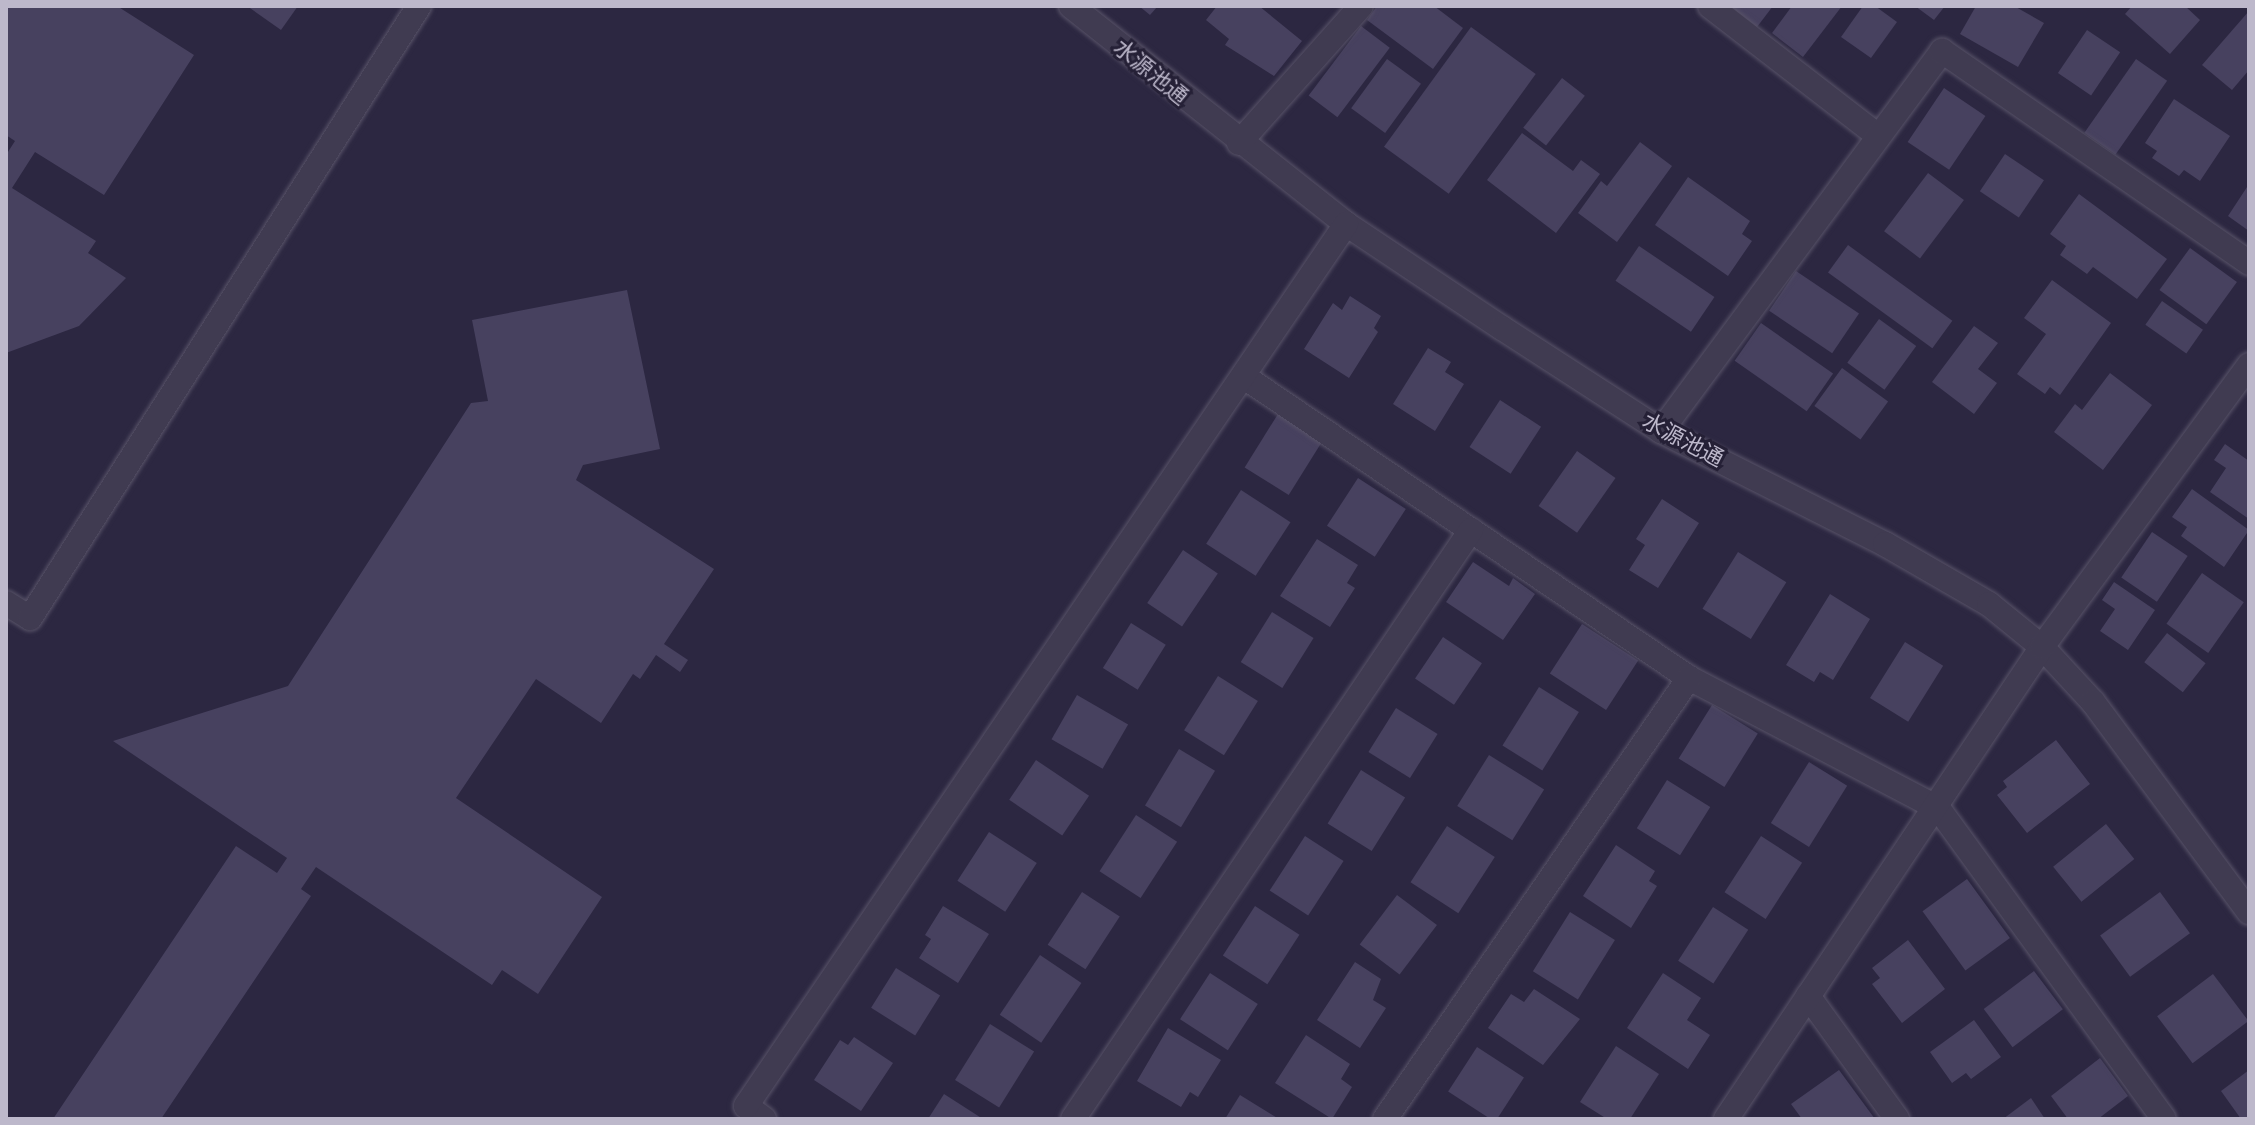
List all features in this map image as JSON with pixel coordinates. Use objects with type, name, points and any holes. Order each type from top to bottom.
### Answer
[{"type":"street","points":[[6,603],[30,618],[419,6]]},
{"type":"street","name":"水源池通","points":[[1071,6],[1239,143],[1346,224],[1661,431],[1955,581],[2042,647],[2093,702],[2249,912]]},
{"type":"street","points":[[1239,143],[1361,6]]},
{"type":"street","points":[[1710,6],[1877,135]]},
{"type":"street","points":[[1661,431],[1942,51],[2249,263]]},
{"type":"street","points":[[748,1115],[1346,224]]},
{"type":"street","points":[[1726,1119],[1938,808],[2042,647],[2249,365]]},
{"type":"street","points":[[1243,376],[1689,678],[1938,808],[2164,1119]]},
{"type":"street","points":[[1073,1119],[1471,530]]},
{"type":"street","points":[[1385,1119],[1689,678]]},
{"type":"street","points":[[1808,996],[1897,1119]]},
{"type":"building","points":[[7,6],[117,6],[194,55],[104,195],[35,152],[12,188],[96,241],[88,253],[126,278],[79,326],[6,353],[6,155],[15,141],[6,135]]},
{"type":"building","points":[[247,6],[298,6],[281,30]]},
{"type":"building","points":[[1139,6],[1158,6],[1150,15]]},
{"type":"building","points":[[1217,6],[1259,6],[1302,41],[1274,76],[1225,45],[1229,39],[1206,20]]},
{"type":"building","points":[[1377,6],[1434,6],[1463,28],[1433,69],[1367,20]]},
{"type":"building","points":[[1730,6],[1773,6],[1757,27]]},
{"type":"building","points":[[1792,6],[1842,6],[1803,57],[1772,33]]},
{"type":"building","points":[[1863,6],[1875,6],[1897,22],[1871,58],[1841,37]]},
{"type":"building","points":[[1915,6],[1945,6],[1934,20]]},
{"type":"building","points":[[1976,6],[2014,6],[2044,23],[2018,67],[1960,34]]},
{"type":"building","points":[[2132,6],[2185,6],[2200,20],[2170,54],[2125,14]]},
{"type":"building","points":[[2249,11],[2249,70],[2232,90],[2202,65]]},
{"type":"building","points":[[1361,26],[1390,48],[1337,117],[1309,95]]},
{"type":"building","points":[[1471,27],[1536,74],[1449,194],[1384,147]]},
{"type":"building","points":[[2087,30],[2120,52],[2091,95],[2058,73]]},
{"type":"building","points":[[1387,59],[1421,84],[1385,133],[1351,108]]},
{"type":"building","points":[[2136,59],[2167,81],[2116,155],[2084,133]]},
{"type":"building","points":[[1562,78],[1585,96],[1546,145],[1523,128]]},
{"type":"building","points":[[1944,88],[1985,116],[1949,170],[1908,142]]},
{"type":"building","points":[[2174,99],[2230,136],[2200,181],[2184,170],[2179,176],[2152,158],[2157,151],[2145,143]]},
{"type":"building","points":[[1522,133],[1573,171],[1581,160],[1600,174],[1556,233],[1487,180]]},
{"type":"building","points":[[1640,142],[1672,166],[1617,242],[1578,213],[1601,181],[1607,186]]},
{"type":"building","points":[[2005,154],[2044,180],[2019,218],[1980,191]]},
{"type":"building","points":[[1928,173],[1964,200],[1920,258],[1884,231]]},
{"type":"building","points":[[1688,177],[1750,221],[1742,234],[1752,241],[1728,276],[1655,225]]},
{"type":"building","points":[[2249,184],[2249,231],[2228,216]]},
{"type":"building","points":[[2079,194],[2167,259],[2137,299],[2093,267],[2087,274],[2060,255],[2066,246],[2050,234]]},
{"type":"building","points":[[1848,245],[1952,321],[1932,348],[1828,273]]},
{"type":"building","points":[[1639,246],[1714,297],[1691,332],[1616,281]]},
{"type":"building","points":[[2190,248],[2237,282],[2206,324],[2159,290]]},
{"type":"building","points":[[1796,271],[1859,313],[1832,353],[1769,311]]},
{"type":"building","points":[[2052,280],[2111,323],[2060,395],[2050,387],[2045,394],[2017,374],[2046,334],[2024,318]]},
{"type":"building","points":[[627,290],[660,449],[583,465],[576,480],[714,569],[664,644],[688,660],[680,672],[656,655],[640,679],[633,674],[601,723],[536,679],[456,798],[602,897],[538,994],[502,970],[492,985],[316,867],[301,889],[311,896],[161,1119],[53,1119],[236,846],[277,873],[287,858],[113,741],[288,686],[471,403],[488,401],[472,320]]},
{"type":"building","points":[[1350,296],[1381,316],[1374,328],[1378,332],[1349,378],[1304,349],[1333,303],[1342,310]]},
{"type":"building","points":[[2162,301],[2203,330],[2186,353],[2145,325]]},
{"type":"building","points":[[1879,319],[1916,346],[1884,390],[1847,363]]},
{"type":"building","points":[[1761,323],[1833,373],[1807,411],[1735,361]]},
{"type":"building","points":[[1974,326],[1998,343],[1978,369],[1997,383],[1974,414],[1932,382]]},
{"type":"building","points":[[1428,348],[1451,362],[1445,372],[1464,384],[1435,431],[1393,404]]},
{"type":"building","points":[[1842,368],[1888,402],[1860,440],[1814,406]]},
{"type":"building","points":[[2110,373],[2152,405],[2103,470],[2054,432],[2075,404],[2082,410]]},
{"type":"building","points":[[1500,400],[1541,427],[1511,474],[1470,447]]},
{"type":"building","points":[[1278,414],[1322,442],[1289,495],[1245,467]]},
{"type":"building","points":[[2225,444],[2249,461],[2249,519],[2210,492],[2226,468],[2214,460]]},
{"type":"building","points":[[1577,451],[1616,478],[1577,533],[1539,506]]},
{"type":"building","points":[[1358,478],[1406,509],[1375,557],[1327,526]]},
{"type":"building","points":[[2192,489],[2249,530],[2224,567],[2181,536],[2187,527],[2172,517]]},
{"type":"building","points":[[1241,490],[1290,522],[1256,576],[1206,544]]},
{"type":"building","points":[[1662,499],[1699,523],[1658,588],[1629,570],[1645,545],[1636,539]]},
{"type":"building","points":[[2152,532],[2188,556],[2157,602],[2121,578]]},
{"type":"building","points":[[1317,539],[1358,565],[1347,583],[1355,588],[1330,627],[1280,596]]},
{"type":"building","points":[[1183,550],[1218,573],[1182,627],[1147,603]]},
{"type":"building","points":[[1738,552],[1786,582],[1751,639],[1702,609]]},
{"type":"building","points":[[1473,562],[1509,586],[1513,578],[1535,594],[1503,640],[1446,602]]},
{"type":"building","points":[[2202,573],[2244,602],[2208,653],[2166,624]]},
{"type":"building","points":[[2114,582],[2155,610],[2128,650],[2100,631],[2115,609],[2102,600]]},
{"type":"building","points":[[1830,594],[1870,619],[1833,680],[1820,672],[1814,682],[1786,665]]},
{"type":"building","points":[[1272,612],[1314,638],[1282,688],[1241,662]]},
{"type":"building","points":[[1131,623],[1166,645],[1138,690],[1103,668]]},
{"type":"building","points":[[1582,624],[1638,660],[1606,710],[1550,673]]},
{"type":"building","points":[[2167,633],[2206,663],[2183,692],[2144,662]]},
{"type":"building","points":[[1443,637],[1482,663],[1454,705],[1415,678]]},
{"type":"building","points":[[1905,642],[1943,666],[1908,722],[1870,698]]},
{"type":"building","points":[[1218,676],[1258,701],[1224,755],[1184,730]]},
{"type":"building","points":[[1539,687],[1579,712],[1542,770],[1502,746]]},
{"type":"building","points":[[1077,695],[1128,724],[1103,769],[1052,739]]},
{"type":"building","points":[[1712,705],[1758,734],[1724,787],[1679,758]]},
{"type":"building","points":[[1396,708],[1438,734],[1410,778],[1368,752]]},
{"type":"building","points":[[2056,740],[2090,784],[2027,833],[1997,795],[2007,787],[2003,781]]},
{"type":"building","points":[[1179,749],[1215,771],[1181,827],[1145,806]]},
{"type":"building","points":[[1489,755],[1544,789],[1512,840],[1457,806]]},
{"type":"building","points":[[1036,760],[1089,796],[1062,836],[1009,800]]},
{"type":"building","points":[[1809,762],[1847,786],[1809,847],[1771,823]]},
{"type":"building","points":[[1361,770],[1405,798],[1372,851],[1328,823]]},
{"type":"building","points":[[1667,780],[1710,807],[1680,855],[1637,828]]},
{"type":"building","points":[[1136,815],[1177,842],[1141,898],[1100,871]]},
{"type":"building","points":[[2106,824],[2134,859],[2081,902],[2053,867]]},
{"type":"building","points":[[1447,826],[1495,857],[1458,913],[1411,882]]},
{"type":"building","points":[[989,832],[1037,863],[1005,912],[957,881]]},
{"type":"building","points":[[1305,836],[1344,861],[1308,916],[1270,891]]},
{"type":"building","points":[[1761,836],[1802,863],[1766,919],[1725,892]]},
{"type":"building","points":[[1616,845],[1655,871],[1649,881],[1657,886],[1631,928],[1583,896]]},
{"type":"building","points":[[1967,879],[2010,938],[1965,970],[1923,911]]},
{"type":"building","points":[[1082,892],[1120,917],[1085,969],[1048,945]]},
{"type":"building","points":[[2160,892],[2190,933],[2130,977],[2100,935]]},
{"type":"building","points":[[1397,895],[1437,925],[1400,975],[1360,945]]},
{"type":"building","points":[[943,906],[989,934],[958,983],[919,958],[931,939],[925,935]]},
{"type":"building","points":[[1255,906],[1299,935],[1267,984],[1223,955]]},
{"type":"building","points":[[1713,907],[1748,930],[1713,984],[1678,961]]},
{"type":"building","points":[[1570,912],[1615,940],[1578,999],[1533,971]]},
{"type":"building","points":[[1908,940],[1945,989],[1902,1023],[1872,984],[1880,978],[1872,968]]},
{"type":"building","points":[[1040,955],[1081,983],[1041,1043],[1000,1015]]},
{"type":"building","points":[[1355,962],[1381,979],[1373,1000],[1386,1008],[1360,1048],[1317,1020]]},
{"type":"building","points":[[896,968],[940,996],[915,1035],[871,1008]]},
{"type":"building","points":[[2034,971],[2063,1009],[2013,1047],[1984,1009]]},
{"type":"building","points":[[1210,973],[1258,1004],[1228,1050],[1180,1019]]},
{"type":"building","points":[[1663,973],[1701,998],[1687,1020],[1710,1035],[1688,1069],[1627,1028]]},
{"type":"building","points":[[2213,974],[2249,1021],[2193,1063],[2157,1016]]},
{"type":"building","points":[[1534,989],[1580,1019],[1543,1065],[1488,1028],[1511,994],[1524,1002]]},
{"type":"building","points":[[1974,1020],[2001,1057],[1971,1079],[1966,1073],[1952,1083],[1930,1052]]},
{"type":"building","points":[[990,1024],[1034,1052],[999,1108],[955,1080]]},
{"type":"building","points":[[1168,1028],[1221,1060],[1198,1097],[1190,1092],[1181,1107],[1137,1081]]},
{"type":"building","points":[[1306,1035],[1350,1064],[1341,1079],[1352,1087],[1332,1119],[1275,1083]]},
{"type":"building","points":[[854,1037],[893,1063],[861,1111],[814,1080],[840,1040],[848,1045]]},
{"type":"building","points":[[1616,1046],[1659,1074],[1630,1119],[1607,1119],[1580,1102]]},
{"type":"building","points":[[1477,1047],[1524,1077],[1497,1119],[1491,1119],[1448,1091]]},
{"type":"building","points":[[2100,1058],[2128,1096],[2098,1119],[2068,1119],[2051,1096]]},
{"type":"building","points":[[1839,1070],[1875,1119],[1802,1119],[1791,1104]]},
{"type":"building","points":[[2249,1070],[2249,1119],[2241,1119],[2221,1091]]},
{"type":"building","points":[[944,1094],[983,1119],[928,1119]]},
{"type":"building","points":[[1240,1095],[1279,1119],[1225,1119]]},
{"type":"building","points":[[2031,1098],[2045,1119],[2003,1119]]}]
